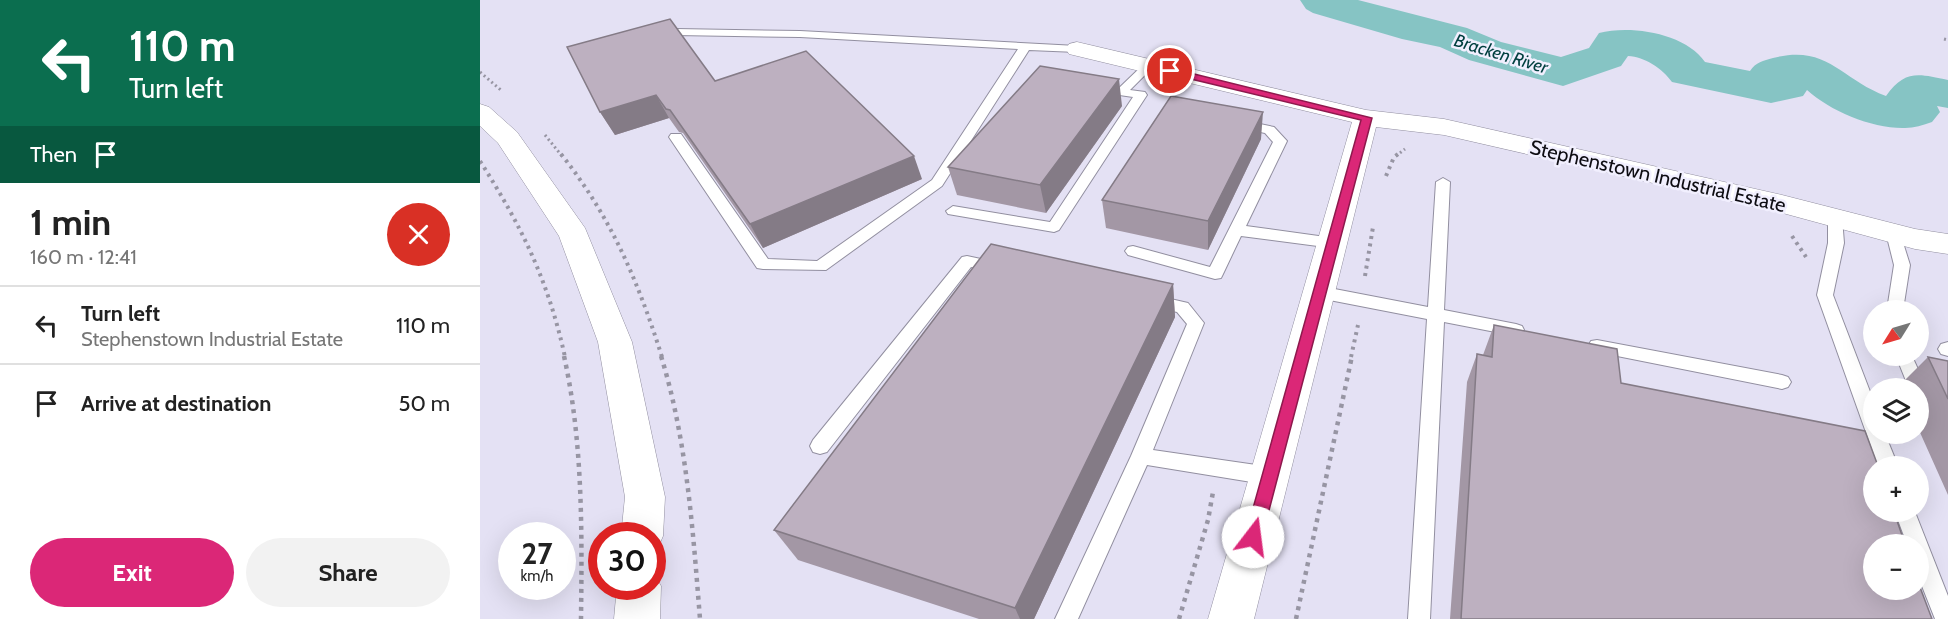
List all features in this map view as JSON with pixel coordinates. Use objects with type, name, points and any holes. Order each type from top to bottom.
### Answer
[{"type":"street","name":"Stephenstown Industrial Estate","points":[[1077,49],[1366,118],[1444,127],[1948,244]]},
{"type":"street","points":[[480,112],[508,138],[574,235],[615,342],[645,497],[643,522]]},
{"type":"street","points":[[1231,619],[1366,118]]},
{"type":"street","points":[[638,619],[639,600]]},
{"type":"lane","points":[[642,41],[676,32],[800,34],[1077,49]]},
{"type":"lane","points":[[676,137],[763,264],[820,266],[937,183],[1026,46]]},
{"type":"lane","points":[[1121,92],[1148,66]]},
{"type":"lane","points":[[953,211],[1054,227],[1141,95],[1090,86]]},
{"type":"lane","points":[[1133,251],[1215,274],[1280,141],[1269,130],[1225,121]]},
{"type":"lane","points":[[1419,619],[1443,182]]},
{"type":"lane","points":[[1835,218],[1836,243],[1826,295],[1863,398]]},
{"type":"lane","points":[[1236,230],[1333,243]]},
{"type":"lane","points":[[1893,233],[1902,265],[1897,300]]},
{"type":"lane","points":[[820,446],[967,261],[1012,271]]},
{"type":"lane","points":[[1319,292],[1528,332]]},
{"type":"lane","points":[[1066,619],[1141,456],[1196,323],[1182,307],[1137,297]]},
{"type":"lane","points":[[1586,344],[1782,382]]},
{"type":"lane","points":[[1908,366],[1912,376]]},
{"type":"lane","points":[[1141,456],[1270,476]]},
{"type":"lane","points":[[1929,575],[1946,619]]},
{"type":"path","points":[[1383,183],[1394,157],[1412,143]]},
{"type":"path","points":[[480,161],[505,197],[529,241],[557,315],[570,373],[582,498],[581,619]]},
{"type":"path","points":[[1296,619],[1361,300],[1374,224]]},
{"type":"path","points":[[1789,231],[1803,251],[1826,295]]},
{"type":"path","points":[[1179,619],[1208,520],[1217,468]]},
{"type":"building","points":[[670,19],[715,81],[806,51],[914,156],[750,224],[670,110],[666,109],[656,95],[600,112],[567,47]]},
{"type":"building","points":[[1040,66],[1119,79],[1040,185],[948,167]]},
{"type":"building","points":[[1171,96],[1263,112],[1208,221],[1102,200]]},
{"type":"building","points":[[991,244],[1173,284],[1015,608],[774,530]]},
{"type":"building","points":[[1494,325],[1617,349],[1621,383],[1863,431],[1863,444],[1870,444],[1874,456],[1863,456],[1863,522],[1897,522],[1902,534],[1863,534],[1863,600],[1925,600],[1932,619],[1461,619],[1477,354],[1492,357]]},
{"type":"building","points":[[1929,357],[1948,361],[1948,399],[1929,359]]},
{"type":"waterway","name":"Bracken River","points":[[1320,0],[1417,30],[1452,37],[1485,51],[1563,72],[1605,57],[1614,42],[1649,44],[1684,64],[1688,72],[1771,89],[1786,86],[1771,73],[1786,68],[1806,68],[1851,99],[1899,114],[1915,112],[1910,96],[1918,88],[1948,94]]},
{"type":"route","points":[[1170,71],[1366,118],[1253,537]]}]
